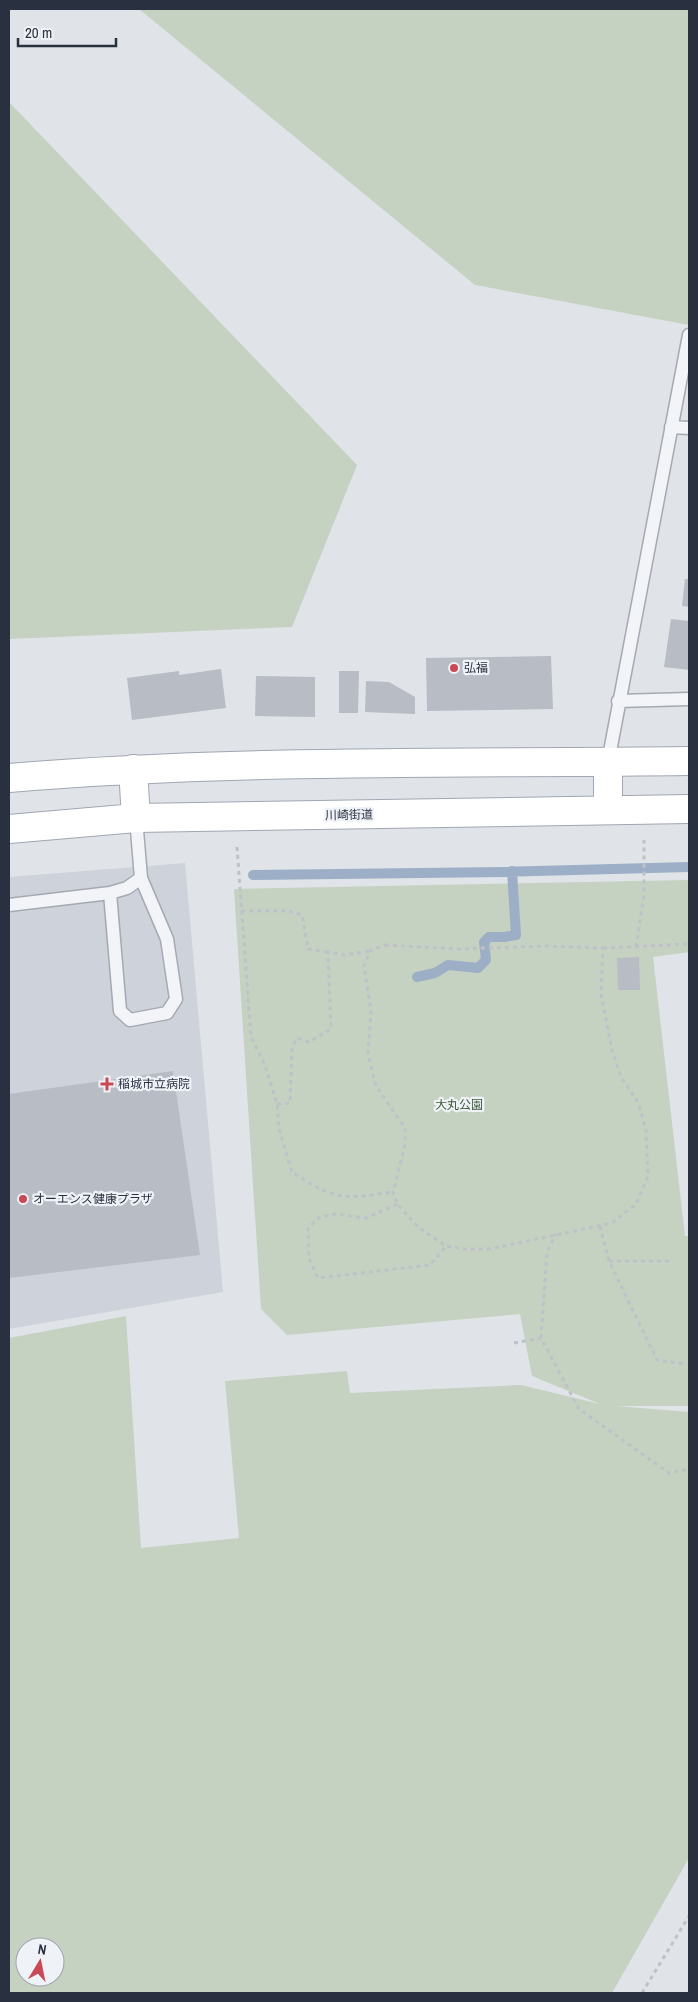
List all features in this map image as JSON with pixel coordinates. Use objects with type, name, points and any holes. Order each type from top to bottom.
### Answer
[{"type":"main road","points":[[9,778],[133,769],[258,764],[689,761]]},
{"type":"main road","points":[[608,762],[608,810]]},
{"type":"main road","points":[[133,769],[136,818]]},
{"type":"main road","name":"川崎街道","points":[[9,829],[136,818],[689,809]]},
{"type":"lane","points":[[608,762],[618,701],[689,335]]},
{"type":"lane","points":[[671,427],[689,428]]},
{"type":"lane","points":[[618,701],[689,699]]},
{"type":"lane","points":[[110,893],[120,1011],[130,1020],[167,1013],[176,999],[168,939],[141,878],[136,818]]},
{"type":"lane","points":[[9,905],[110,893],[127,888],[141,878]]},
{"type":"path","points":[[237,844],[251,1037],[265,1065],[277,1104],[279,1129],[292,1172],[334,1195],[354,1196],[393,1192]]},
{"type":"path","points":[[636,946],[644,895],[644,848]]},
{"type":"path","points":[[241,911],[289,912],[302,915],[308,949],[345,955],[370,951],[385,945],[458,949],[546,946],[603,948],[689,944]]},
{"type":"path","points":[[370,951],[364,966],[370,1011],[368,1054],[376,1086],[405,1128],[405,1145],[393,1192],[397,1204],[418,1227],[446,1246],[464,1249],[490,1249],[612,1224],[636,1204],[648,1176],[646,1130],[638,1102],[621,1076],[612,1050],[601,994],[603,948]]},
{"type":"path","points":[[277,1104],[290,1103],[292,1048],[297,1038],[309,1042],[331,1029],[328,952]]},
{"type":"path","points":[[397,1204],[366,1218],[336,1214],[320,1217],[308,1228],[309,1258],[318,1278],[430,1265],[446,1246]]},
{"type":"path","points":[[600,1226],[609,1261],[657,1360],[685,1364]]},
{"type":"path","points":[[556,1234],[547,1252],[541,1338],[579,1409],[669,1473],[689,1470]]},
{"type":"path","points":[[609,1261],[673,1261]]},
{"type":"path","points":[[514,1343],[541,1338]]},
{"type":"path","points":[[642,1993],[689,1916]]},
{"type":"shaded area","name":"稲城市立病院","points":[[185,863],[223,1292],[9,1329],[9,877]]},
{"type":"green space","points":[[139,9],[689,9],[689,325],[475,285]]},
{"type":"green space","points":[[9,102],[357,465],[292,627],[9,639]]},
{"type":"green space","name":"大丸公園","points":[[689,880],[689,952],[653,957],[685,1236],[689,1236],[689,1406],[616,1406],[689,1412],[689,1858],[612,1993],[9,1993],[9,1338],[126,1316],[141,1548],[239,1538],[225,1381],[347,1371],[350,1393],[521,1385],[600,1404],[532,1376],[520,1314],[287,1335],[261,1309],[234,889]]},
{"type":"building","points":[[685,579],[689,579],[689,607],[682,606]]},
{"type":"building","points":[[671,619],[689,621],[689,670],[664,667]]},
{"type":"building","points":[[551,656],[553,709],[427,711],[426,658]]},
{"type":"building","points":[[221,669],[226,708],[132,720],[127,678],[179,671],[179,675]]},
{"type":"building","points":[[339,671],[359,671],[358,713],[339,713]]},
{"type":"building","points":[[256,676],[315,677],[315,717],[255,716]]},
{"type":"building","points":[[366,681],[389,682],[415,697],[415,714],[365,712]]},
{"type":"building","points":[[639,957],[640,990],[618,990],[617,958]]},
{"type":"building","points":[[173,1071],[200,1255],[9,1278],[9,1094]]},
{"type":"waterway","points":[[253,875],[502,872],[689,867]]},
{"type":"waterway","points":[[417,977],[435,973],[448,965],[478,968],[486,960],[484,942],[489,937],[516,935],[512,871]]},
{"type":"place","name":"弘福","points":[[454,668]]},
{"type":"place","name":"稲城市立病院","points":[[107,1084]]},
{"type":"place","name":"オーエンス健康プラザ","points":[[23,1199]]}]
